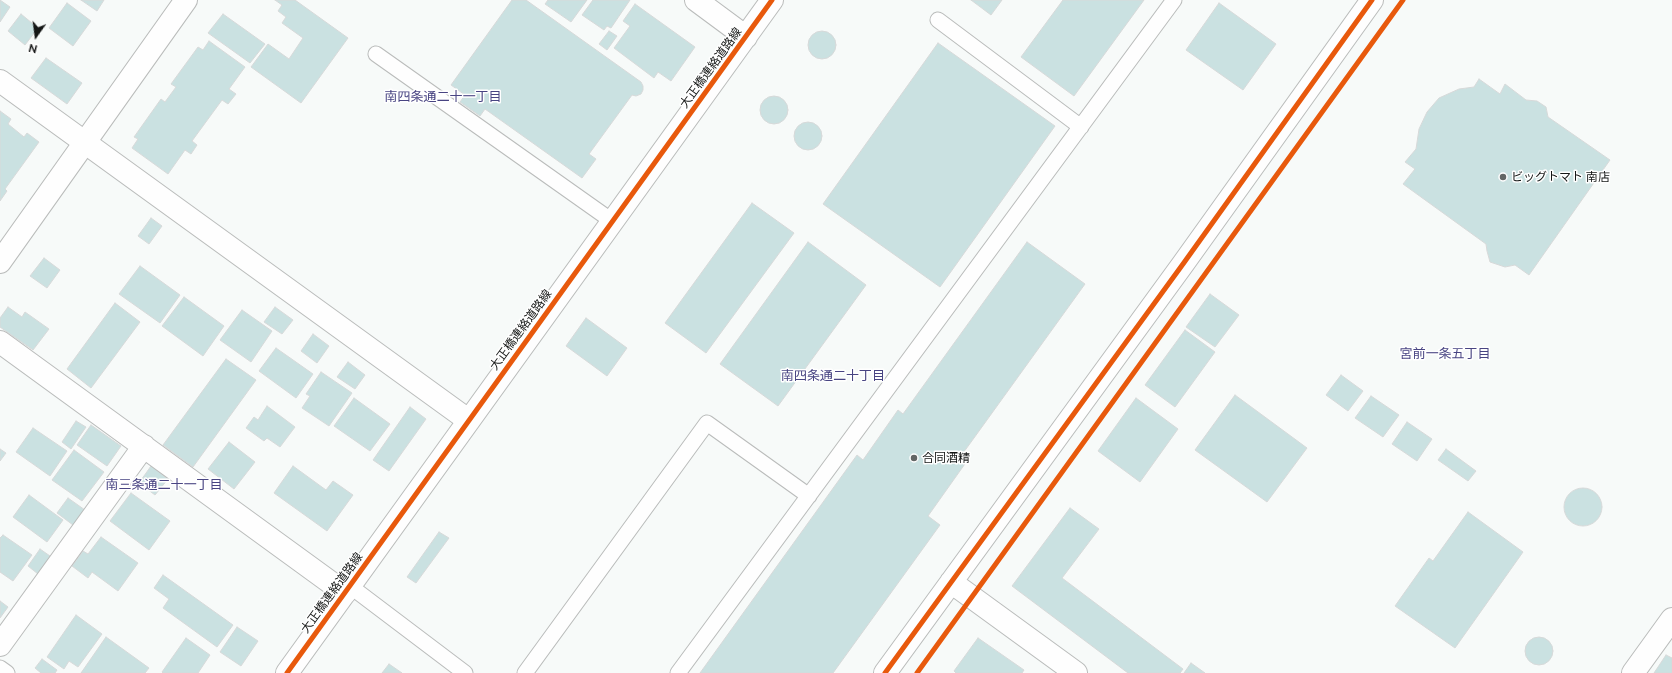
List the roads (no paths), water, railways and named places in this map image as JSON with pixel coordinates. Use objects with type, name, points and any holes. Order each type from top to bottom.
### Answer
[{"type":"street","points":[[0,262],[186,0]]},
{"type":"street","points":[[696,0],[746,37]]},
{"type":"street","name":"大正橋連絡道路線","points":[[287,673],[772,0]]},
{"type":"street","points":[[885,673],[1183,264],[1372,0]]},
{"type":"street","points":[[0,81],[468,420]]},
{"type":"street","points":[[0,342],[144,446],[348,589]]},
{"type":"street","points":[[0,645],[144,446]]},
{"type":"street","points":[[951,582],[1076,673]]},
{"type":"street","points":[[1633,673],[1672,619]]},
{"type":"lane","points":[[678,673],[1174,0]]},
{"type":"lane","points":[[938,20],[1081,127]]},
{"type":"lane","points":[[376,54],[612,221]]},
{"type":"lane","points":[[525,673],[707,423],[809,496]]},
{"type":"lane","points":[[348,589],[465,673]]},
{"type":"lane","points":[[0,668],[7,673]]},
{"type":"place","name":"ビッグトマト 南店","points":[[1503,177]]},
{"type":"place","name":"合同酒精","points":[[914,458]]},
{"type":"district","name":"南四条通二十一丁目","points":[[443,97]]},
{"type":"district","name":"宮前一条五丁目","points":[[1445,354]]},
{"type":"district","name":"南四条通二十丁目","points":[[833,376]]},
{"type":"district","name":"南三条通二十一丁目","points":[[164,485]]}]
